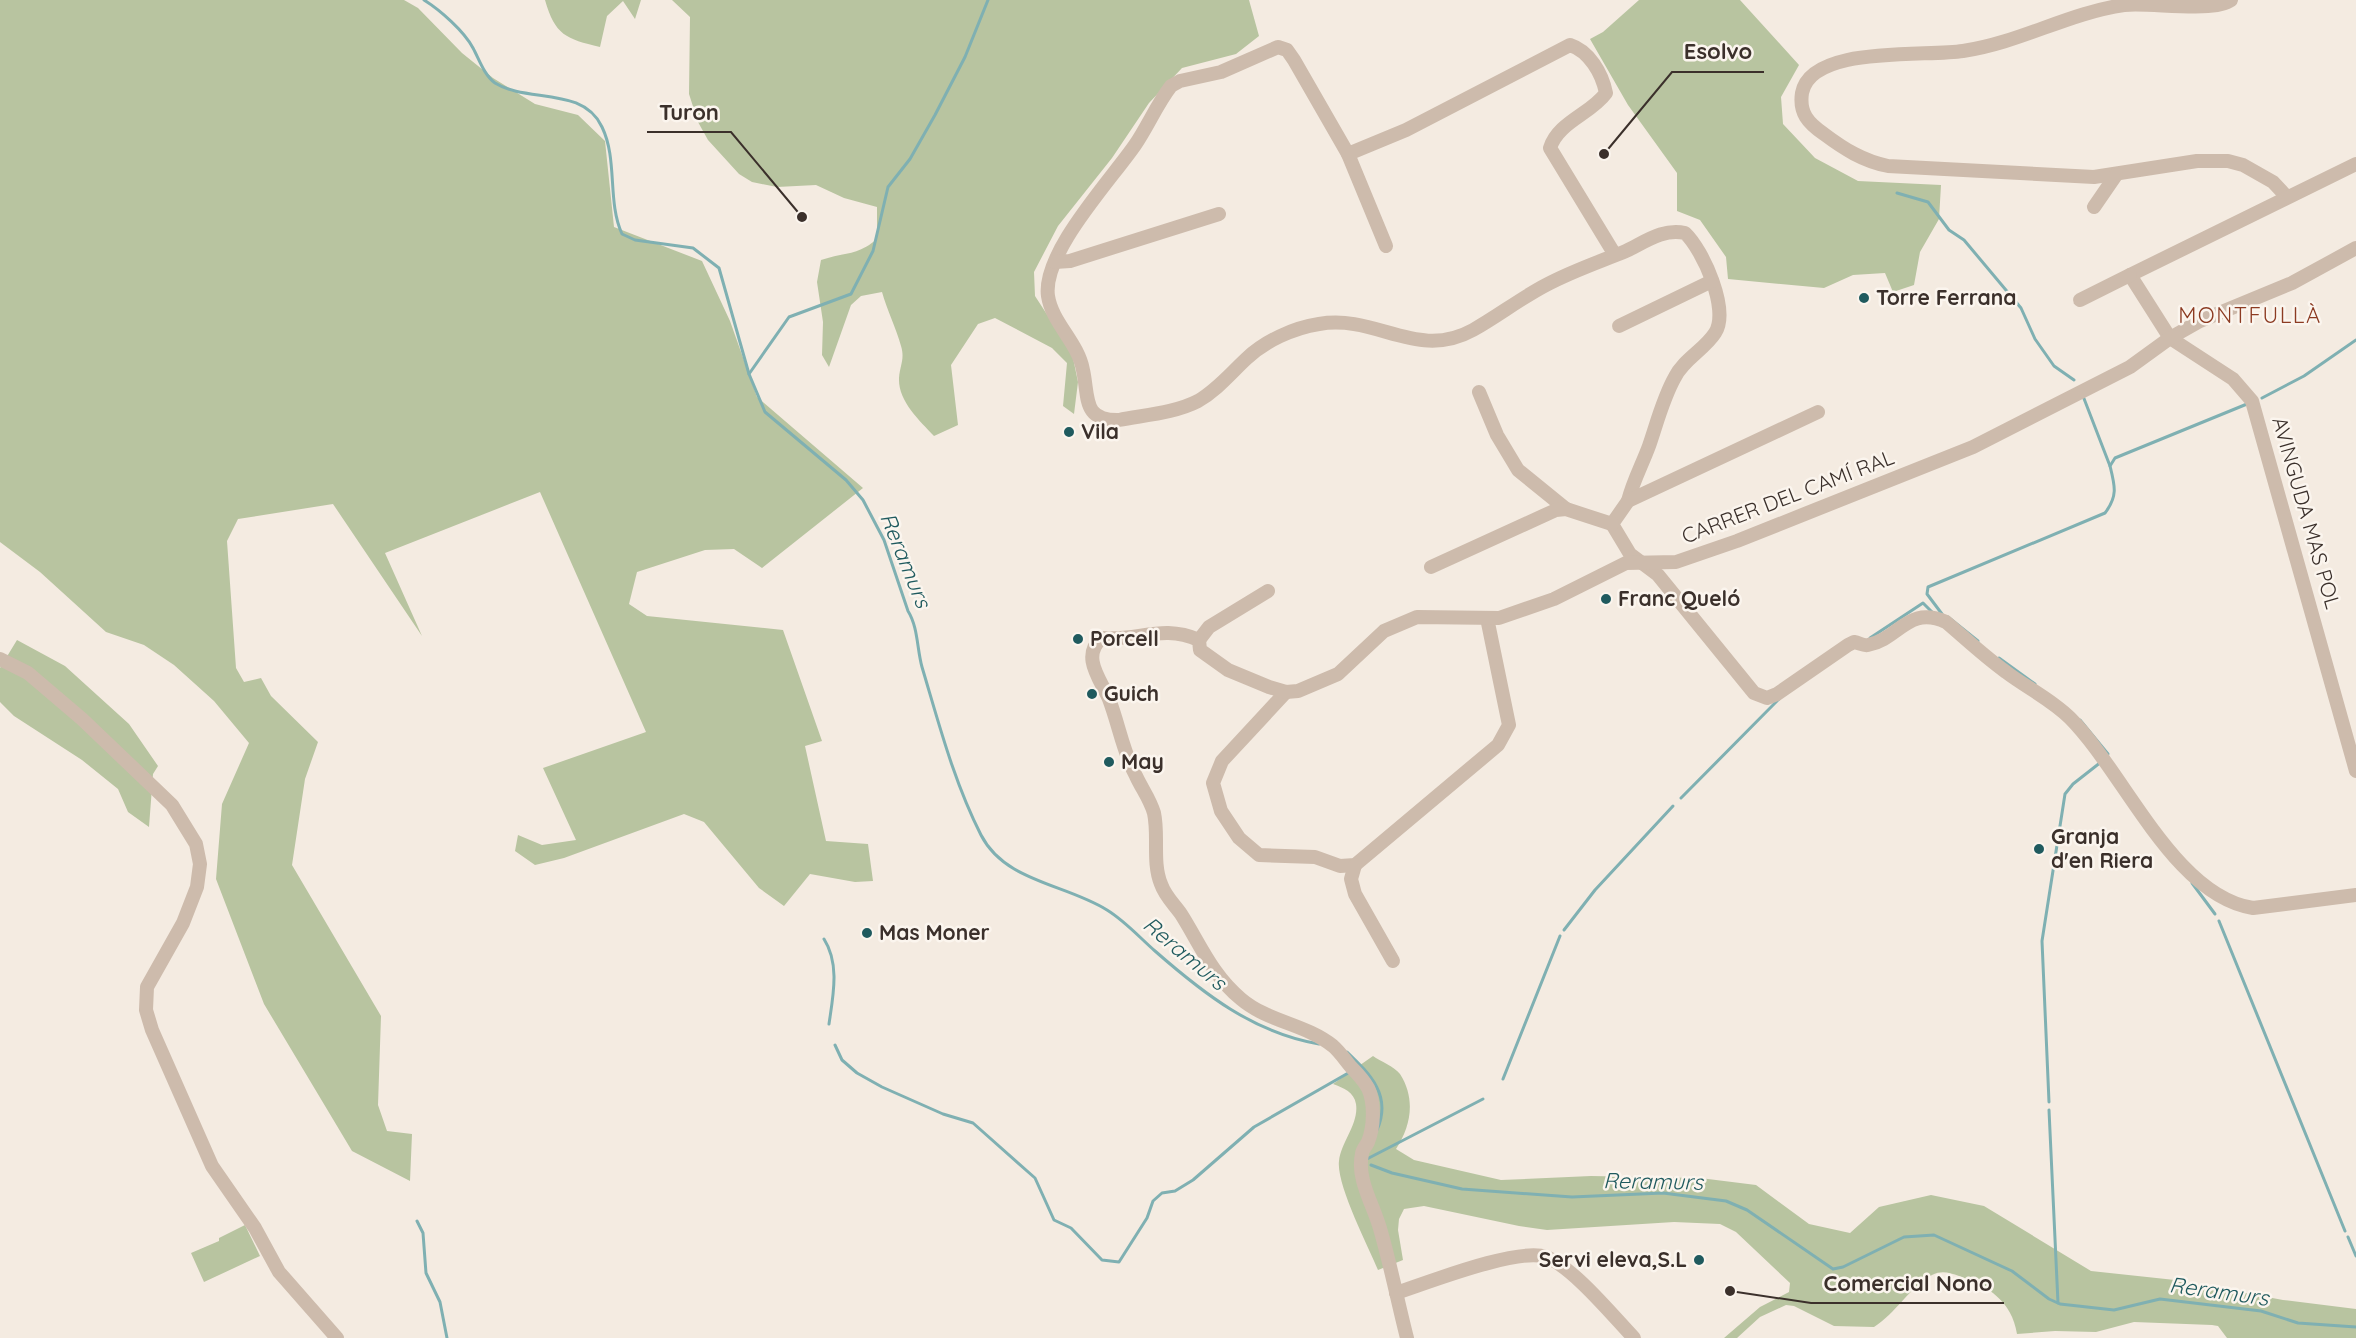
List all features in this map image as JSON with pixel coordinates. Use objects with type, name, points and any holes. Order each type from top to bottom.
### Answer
[{"type":"street","points":[[2232,0],[2212,6],[2123,5],[2081,15],[1996,44],[1964,51],[1839,60],[1815,71],[1803,90],[1803,113],[1809,122],[1857,156],[1871,162],[1906,167],[2116,175],[2171,165],[2228,161],[2243,165],[2273,182],[2287,197]]},
{"type":"street","points":[[1348,154],[1406,130],[1570,45],[1582,49],[1604,82],[1606,93],[1600,102],[1564,127],[1553,139],[1550,148],[1615,255]]},
{"type":"street","points":[[1386,246],[1348,154],[1294,60],[1284,48],[1271,48],[1221,72],[1180,81],[1162,98],[1136,144],[1063,243],[1050,273],[1048,298],[1080,358],[1088,404],[1098,417],[1107,421],[1197,402],[1213,391],[1247,358],[1265,345],[1299,329],[1316,324],[1331,322],[1364,325],[1434,343],[1458,337],[1544,286],[1666,232],[1685,233],[1694,241],[1712,281],[1719,321],[1715,333],[1675,376],[1643,463],[1632,482],[1628,501],[1612,524]]},
{"type":"street","points":[[2080,300],[2356,164]]},
{"type":"street","points":[[2094,207],[2116,175]]},
{"type":"street","points":[[1054,262],[1070,261],[1219,214]]},
{"type":"street","name":"CARRER DEL CAMÍ RAL","points":[[1286,692],[1320,683],[1338,674],[1352,663],[1374,639],[1398,624],[1417,617],[1499,618],[1527,609],[1626,564],[1676,562],[1737,541],[1972,447],[2130,367],[2170,338],[2200,321],[2292,283],[2356,248]]},
{"type":"street","points":[[2130,275],[2170,338]]},
{"type":"street","points":[[1619,326],[1712,281]]},
{"type":"street","name":"AVINGUDA MAS POL","points":[[2170,338],[2233,379],[2253,401],[2356,771]]},
{"type":"street","points":[[1479,392],[1497,435],[1518,470],[1566,509],[1612,524],[1630,554],[1658,575],[1760,698],[1778,694],[1854,642],[1864,646],[1870,645],[1916,619],[1938,618],[1946,622],[2007,673],[2068,717],[2090,739],[2170,851],[2188,872],[2213,894],[2239,906],[2253,908],[2356,895]]},
{"type":"street","points":[[1628,501],[1818,412]]},
{"type":"street","points":[[1431,567],[1556,510],[1566,509]]},
{"type":"street","points":[[1268,591],[1209,627],[1199,640],[1200,650],[1228,670],[1286,692],[1222,761],[1213,783],[1221,811],[1239,838],[1259,855],[1315,857],[1340,866],[1355,865]]},
{"type":"street","points":[[1393,961],[1355,894],[1351,879],[1355,865],[1498,745],[1509,725],[1487,618]]},
{"type":"street","points":[[1199,640],[1182,632],[1172,631],[1121,640],[1102,638],[1096,643],[1092,652],[1093,664],[1109,699],[1136,776],[1153,811],[1157,830],[1157,865],[1165,894],[1180,913],[1213,971],[1242,1001],[1263,1013],[1317,1036],[1334,1047],[1368,1089],[1372,1102],[1371,1130],[1362,1153],[1364,1184],[1381,1230],[1407,1338]]},
{"type":"street","points":[[0,659],[28,673],[82,719],[172,805],[196,844],[200,864],[197,887],[183,923],[147,987],[146,1010],[152,1030],[212,1166],[255,1228],[279,1272],[337,1338]]},
{"type":"street","points":[[1395,1293],[1516,1256],[1546,1257],[1571,1274],[1634,1338]]},
{"type":"green space","points":[[0,0],[404,0],[418,8],[462,53],[493,78],[535,104],[578,115],[605,141],[614,227],[702,261],[730,321],[757,397],[863,488],[762,568],[734,549],[705,550],[637,572],[629,604],[647,616],[783,630],[822,741],[805,746],[826,841],[868,844],[873,881],[855,882],[810,874],[784,906],[759,888],[704,822],[684,814],[564,858],[535,865],[515,851],[518,835],[542,845],[576,840],[543,768],[646,732],[540,492],[385,553],[422,636],[333,504],[238,519],[227,541],[236,668],[244,682],[261,678],[271,696],[318,742],[305,779],[292,865],[381,1016],[378,1105],[387,1131],[412,1134],[410,1181],[352,1151],[264,1004],[216,879],[222,804],[249,743],[214,701],[174,665],[144,645],[106,632],[40,572],[0,542]]},
{"type":"green space","points":[[545,0],[641,0],[635,19],[623,1],[607,16],[600,47],[578,41],[564,34],[553,21]]},
{"type":"green space","points":[[672,0],[1249,0],[1259,36],[1236,54],[1182,68],[1149,103],[1112,158],[1058,226],[1034,272],[1035,296],[1072,353],[1078,382],[1074,414],[1063,406],[1067,363],[1052,348],[995,318],[978,324],[951,365],[958,425],[934,436],[910,410],[902,395],[899,378],[902,351],[882,292],[861,296],[851,305],[829,367],[822,355],[823,322],[817,282],[821,260],[857,251],[877,239],[877,207],[844,198],[816,185],[777,187],[752,182],[739,174],[708,140],[698,122],[689,94],[690,17]]},
{"type":"green space","points":[[1639,0],[1740,0],[1799,65],[1781,97],[1783,124],[1815,158],[1858,181],[1941,185],[1939,219],[1920,252],[1914,285],[1893,292],[1885,273],[1853,275],[1824,288],[1728,279],[1726,257],[1700,220],[1677,211],[1677,173],[1628,105],[1590,39],[1603,32]]},
{"type":"green space","points":[[17,640],[65,666],[129,724],[158,766],[153,774],[149,827],[128,812],[118,789],[82,760],[14,716],[0,702],[0,668]]},
{"type":"green space","points":[[1373,1056],[1398,1071],[1405,1083],[1410,1112],[1405,1131],[1396,1149],[1414,1160],[1501,1180],[1591,1176],[1700,1178],[1756,1185],[1809,1224],[1850,1233],[1879,1207],[1931,1195],[1984,1206],[2091,1271],[2175,1280],[2283,1300],[2356,1309],[2356,1338],[2227,1338],[2218,1326],[2134,1322],[2096,1332],[2055,1331],[2017,1334],[2010,1312],[1997,1296],[1970,1280],[1943,1272],[1924,1280],[1874,1327],[1834,1326],[1794,1306],[1786,1305],[1760,1317],[1737,1338],[1724,1338],[1760,1307],[1789,1292],[1790,1283],[1736,1232],[1720,1224],[1674,1222],[1547,1230],[1424,1206],[1404,1209],[1399,1219],[1398,1230],[1403,1260],[1378,1270],[1347,1199],[1339,1171],[1340,1154],[1355,1119],[1356,1104],[1351,1093],[1333,1084]]},
{"type":"green space","points":[[245,1225],[260,1256],[204,1282],[191,1253],[219,1241],[219,1238]]},
{"type":"waterway","name":"Reramurs","points":[[424,0],[444,15],[464,35],[485,71],[495,83],[523,93],[568,100],[593,114],[607,140],[617,221],[622,234],[635,240],[693,248],[719,268],[749,374],[765,412],[846,480],[863,500],[884,540],[914,624],[922,667],[955,774],[971,815],[992,851],[1021,873],[1091,901],[1114,914],[1192,982],[1231,1010],[1273,1031],[1319,1044]]},
{"type":"waterway","points":[[749,374],[789,317],[851,294],[873,251],[888,187],[910,159],[935,115],[965,57],[988,0]]},
{"type":"waterway","points":[[1897,193],[1928,202],[1949,230],[1964,240],[2021,308],[2035,339],[2054,366],[2074,380]]},
{"type":"waterway","points":[[2262,398],[2304,376],[2356,340]]},
{"type":"waterway","points":[[2083,396],[2110,466]]},
{"type":"waterway","points":[[1942,614],[1927,594],[1928,587],[2105,513],[2114,496],[2110,466],[2115,458],[2247,404]]},
{"type":"waterway","points":[[1870,638],[1923,603],[1933,613]]},
{"type":"waterway","points":[[1948,617],[1978,641]]},
{"type":"waterway","points":[[1999,658],[2035,684]]},
{"type":"waterway","points":[[1681,798],[1779,699]]},
{"type":"waterway","points":[[2080,720],[2108,754]]},
{"type":"waterway","points":[[2049,1102],[2042,941],[2065,794],[2073,784],[2101,762]]},
{"type":"waterway","points":[[1564,930],[1595,890],[1673,806]]},
{"type":"waterway","points":[[2192,883],[2215,914]]},
{"type":"waterway","points":[[2219,921],[2345,1231]]},
{"type":"waterway","points":[[1503,1079],[1560,936]]},
{"type":"waterway","points":[[824,939],[834,969],[829,1024]]},
{"type":"waterway","points":[[835,1045],[842,1060],[857,1073],[882,1087],[943,1114],[973,1123],[1035,1178],[1054,1220],[1071,1228],[1102,1260],[1119,1262],[1147,1218],[1153,1201],[1162,1193],[1175,1191],[1193,1180],[1254,1127],[1350,1072]]},
{"type":"waterway","name":"Reramurs","points":[[1347,1052],[1364,1069],[1377,1087],[1382,1107],[1377,1130]]},
{"type":"waterway","points":[[1365,1160],[1483,1099]]},
{"type":"waterway","points":[[2049,1110],[2058,1303]]},
{"type":"waterway","name":"Reramurs","points":[[1371,1165],[1392,1173],[1462,1189],[1572,1197],[1663,1193],[1726,1201],[1747,1210],[1833,1269],[1843,1267],[1904,1237],[1934,1235],[2012,1271],[2049,1299],[2060,1304],[2114,1310],[2160,1299],[2261,1311],[2298,1323],[2356,1327]]},
{"type":"waterway","points":[[417,1221],[423,1233],[426,1273],[440,1302],[447,1338]]},
{"type":"waterway","points":[[2348,1237],[2356,1256]]},
{"type":"place","name":"Esolvo","points":[[1604,154]]},
{"type":"place","name":"Turon","points":[[802,217]]},
{"type":"place","name":"Torre Ferrana","points":[[1864,298]]},
{"type":"place","name":"Vila","points":[[1069,432]]},
{"type":"place","name":"Franc Queló","points":[[1606,599]]},
{"type":"place","name":"Porcell","points":[[1078,639]]},
{"type":"place","name":"Guich","points":[[1092,694]]},
{"type":"place","name":"May","points":[[1109,762]]},
{"type":"place","name":"Granja d'en Riera","points":[[2039,849]]},
{"type":"place","name":"Mas Moner","points":[[867,933]]},
{"type":"place","name":"Servi eleva,S.L","points":[[1699,1260]]},
{"type":"place","name":"Comercial Nono","points":[[1730,1291]]},
{"type":"district","name":"MONTFULLÀ","points":[[2250,315]]}]
